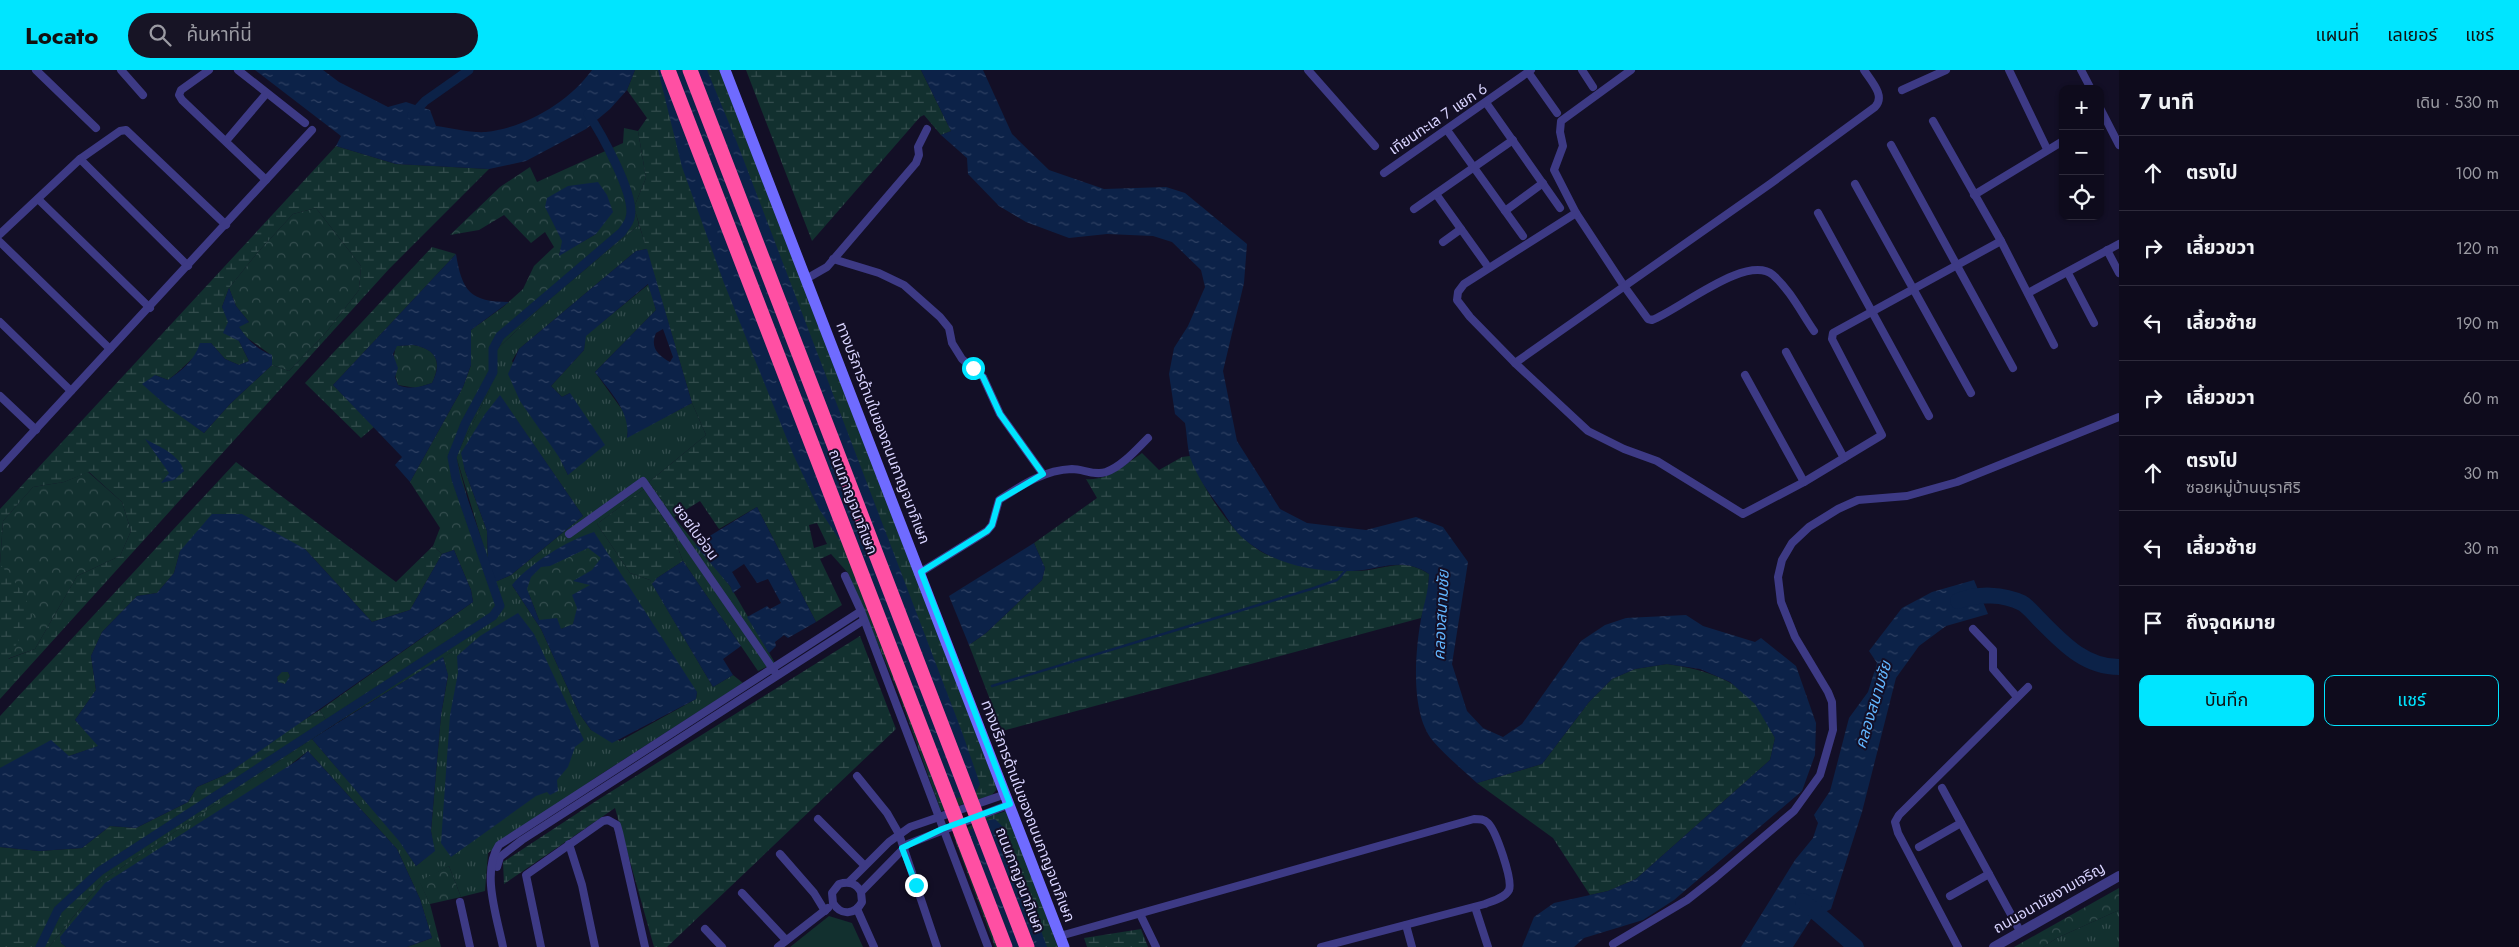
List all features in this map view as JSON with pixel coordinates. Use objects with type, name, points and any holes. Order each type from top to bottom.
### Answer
[{"type":"highway","name":"ถนนกาญจนาภิเษก","points":[[668,70],[1005,947]]},
{"type":"highway","name":"ถนนกาญจนาภิเษก","points":[[690,70],[1027,947]]},
{"type":"main road","name":"ทางบริการด้านในของถนนกาญจนาภิเษก","points":[[725,70],[921,572],[1062,942]]},
{"type":"street","points":[[36,70],[96,128]]},
{"type":"street","points":[[121,70],[143,95]]},
{"type":"street","points":[[209,70],[181,90],[179,95],[266,180]]},
{"type":"street","points":[[238,70],[305,123]]},
{"type":"street","points":[[1308,70],[1375,146]]},
{"type":"street","points":[[1582,70],[1593,87]]},
{"type":"street","points":[[1631,70],[1560,123],[1563,146],[1554,168],[1554,175],[1576,213],[1624,286],[1648,319],[1652,320],[1742,272],[1762,270],[1773,275],[1788,291],[1814,331]]},
{"type":"street","points":[[1515,363],[1875,107],[1880,102],[1880,96],[1864,70]]},
{"type":"street","points":[[1902,90],[1946,70]]},
{"type":"street","points":[[2009,70],[2047,149]]},
{"type":"street","points":[[2081,70],[2089,85]]},
{"type":"street","points":[[1530,71],[1557,113]]},
{"type":"street","name":"เทียนทะเล 7 แยก 6","points":[[1384,173],[1486,104],[1530,71]]},
{"type":"street","points":[[226,141],[266,94]]},
{"type":"street","points":[[1486,104],[1560,208]]},
{"type":"street","points":[[1933,121],[2001,241],[2054,345]]},
{"type":"street","points":[[2104,121],[2119,145]]},
{"type":"street","points":[[806,279],[824,270],[916,163],[919,155],[918,147],[927,129]]},
{"type":"street","points":[[0,234],[80,159],[120,131],[126,130],[226,225]]},
{"type":"street","points":[[0,468],[150,308],[312,130]]},
{"type":"street","points":[[1446,130],[1523,236]]},
{"type":"street","points":[[1414,209],[1512,140]]},
{"type":"street","points":[[1974,195],[2059,143]]},
{"type":"street","points":[[1891,145],[2013,368]]},
{"type":"street","points":[[80,159],[188,266]]},
{"type":"street","points":[[1506,211],[1543,183]]},
{"type":"street","points":[[1855,184],[1971,393]]},
{"type":"street","points":[[1436,194],[1486,264]]},
{"type":"street","points":[[38,199],[150,308]]},
{"type":"street","points":[[1576,213],[1464,284],[1458,292],[1457,300],[1470,317],[1515,363],[1588,431],[1624,449],[1657,461],[1739,513],[1744,513],[1804,482],[1881,437],[1882,434],[1832,339],[1833,334],[2001,241]]},
{"type":"street","points":[[1818,213],[1929,416]]},
{"type":"street","points":[[1443,242],[1461,229]]},
{"type":"street","points":[[0,242],[110,349]]},
{"type":"street","points":[[2028,293],[2119,244]]},
{"type":"street","points":[[2107,250],[2119,273]]},
{"type":"street","points":[[833,259],[879,273],[904,285],[940,317],[949,328],[952,343],[962,359],[983,377],[1000,414],[1043,474]]},
{"type":"street","points":[[2068,273],[2094,323]]},
{"type":"street","points":[[0,322],[71,391]]},
{"type":"street","points":[[1786,352],[1844,458]]},
{"type":"street","points":[[1745,375],[1804,482]]},
{"type":"street","points":[[0,396],[36,430]]},
{"type":"street","points":[[1613,944],[1687,900],[1715,878],[1794,811],[1820,775],[1833,730],[1832,702],[1795,637],[1781,602],[1778,578],[1782,560],[1792,543],[1809,527],[1838,509],[1858,500],[1908,496],[1957,482],[2119,418]]},
{"type":"street","points":[[921,572],[982,535],[992,525],[999,500],[1043,474],[1074,469],[1099,474],[1107,472],[1128,457],[1148,438]]},
{"type":"street","name":"ซอยใบอ่อน","points":[[569,534],[643,481],[776,672]]},
{"type":"street","points":[[845,576],[861,611],[988,947]]},
{"type":"street","points":[[508,947],[497,891],[497,870],[500,857],[522,840],[680,738],[861,611]]},
{"type":"street","points":[[503,947],[492,881],[495,854],[500,844],[675,731],[864,620]]},
{"type":"street","points":[[1973,629],[1993,650],[1993,669],[2017,697]]},
{"type":"street","points":[[1958,947],[1898,833],[1895,822],[1898,815],[2028,687]]},
{"type":"street","points":[[675,731],[680,738]]},
{"type":"street","points":[[857,776],[886,813],[898,834],[937,947]]},
{"type":"street","points":[[1942,788],[2020,931]]},
{"type":"street","points":[[849,882],[858,887],[861,892],[862,902],[857,909],[845,913],[840,911],[833,903],[832,893],[835,888],[839,884],[849,882],[864,865],[898,834],[910,827],[938,818],[1008,799]]},
{"type":"street","points":[[861,892],[902,848],[1008,799]]},
{"type":"street","points":[[818,819],[864,865]]},
{"type":"street","points":[[1062,942],[1140,914],[1474,819],[1484,820],[1490,825],[1510,880],[1510,889],[1506,895],[1475,906],[1321,947]]},
{"type":"street","points":[[541,947],[526,875],[603,821],[614,821],[617,825],[645,947]]},
{"type":"street","points":[[1919,847],[1961,823]]},
{"type":"street","points":[[569,844],[582,885],[595,947]]},
{"type":"street","points":[[780,854],[814,893],[825,911]]},
{"type":"street","points":[[1950,896],[1989,874]]},
{"type":"street","name":"ถนนอนามัยงามเจริญ","points":[[1994,947],[2119,876]]},
{"type":"street","points":[[742,893],[786,940]]},
{"type":"street","points":[[460,902],[470,947]]},
{"type":"street","points":[[778,947],[833,903]]},
{"type":"street","points":[[1475,906],[1488,947]]},
{"type":"street","points":[[857,909],[874,947]]},
{"type":"street","points":[[1140,914],[1156,947]]},
{"type":"street","points":[[1406,925],[1412,947]]},
{"type":"street","points":[[706,929],[722,947]]},
{"type":"green space","points":[[635,70],[723,70],[997,789],[992,795],[941,811],[898,692],[848,573],[831,554],[820,559],[842,605],[816,622],[757,507],[719,529],[700,501],[674,517],[649,482],[706,435],[692,403],[634,207],[646,178],[638,131],[647,118],[627,90]],"holes":[[[817,523],[827,544],[814,548],[809,525]]]},
{"type":"green space","points":[[746,70],[921,70],[951,131],[941,135],[924,115],[920,117],[812,241]]},
{"type":"green space","points":[[624,128],[638,131],[646,178],[634,207],[639,225],[552,297],[493,353],[489,391],[456,456],[469,504],[506,609],[452,652],[330,727],[320,710],[473,602],[471,590],[454,550],[442,554],[433,546],[440,528],[410,482],[463,387],[471,365],[471,330],[503,307],[523,289],[534,266],[554,247],[545,232],[531,243],[504,215],[479,230],[450,235],[500,187],[530,167],[537,182],[623,143]],"holes":[[[555,226],[596,234],[559,255],[563,241]]]},
{"type":"green space","points":[[336,146],[396,164],[489,169],[389,269],[0,699],[0,564],[0,509]],"holes":[[[316,208],[361,266],[359,290],[324,335],[289,371],[272,365],[230,404],[204,433],[188,421],[155,375],[168,380],[211,343],[225,359],[239,365],[249,361],[222,307],[229,288],[258,252],[293,214]],[[146,440],[184,471],[162,482],[170,473]],[[89,472],[122,502],[131,531],[120,556],[77,576],[35,649],[8,659],[33,615],[22,591],[0,564],[3,521],[33,487],[64,482]]]},
{"type":"green space","points":[[316,208],[361,266],[359,290],[324,335],[289,371],[272,365],[271,355],[246,337],[238,326],[249,322],[236,306],[229,288],[258,252],[293,214]]},
{"type":"green space","points":[[639,225],[647,249],[636,251],[519,349],[512,361],[568,475],[570,393],[562,397],[551,386],[584,350],[585,336],[649,284],[656,310],[595,372],[623,411],[629,425],[627,437],[692,403],[706,435],[649,482],[674,517],[730,586],[775,663],[758,671],[683,561],[671,530],[644,489],[597,524],[630,573],[650,580],[713,687],[733,675],[743,683],[595,778],[488,853],[485,891],[461,897],[449,866],[420,882],[430,904],[441,947],[407,947],[432,938],[420,899],[397,849],[308,751],[61,943],[66,947],[49,947],[103,880],[312,739],[400,841],[416,866],[434,851],[431,831],[441,715],[448,676],[443,657],[452,652],[498,591],[495,582],[511,575],[583,516],[500,396],[462,453],[465,471],[487,531],[488,561],[456,456],[489,391],[493,353],[552,297]],"holes":[[[512,585],[697,692],[696,699],[620,741],[591,730],[579,713],[541,629]]]},
{"type":"green space","points":[[432,247],[456,254],[333,385],[374,427],[361,438],[305,383]]},
{"type":"green space","points":[[413,345],[432,353],[437,363],[432,383],[416,388],[398,385],[394,366],[396,346]]},
{"type":"green space","points":[[1142,453],[1159,470],[1182,457],[1190,456],[1212,499],[1234,528],[1260,551],[1273,557],[1312,566],[1352,571],[1400,565],[1419,568],[1429,574],[1428,594],[1421,618],[1002,731],[969,645],[986,633],[1042,580],[1045,568],[1034,543],[1097,498],[1086,479],[1108,475]]},
{"type":"green space","points":[[236,462],[396,582],[433,546],[442,554],[410,610],[372,622],[305,549],[180,551],[174,573],[157,593],[137,596],[102,632],[91,656],[96,690],[75,720],[99,746],[69,756],[0,768],[0,716]]},
{"type":"green space","points":[[88,472],[122,502],[131,531],[120,556],[77,576],[35,649],[7,659],[0,564],[3,521],[33,487],[64,482]]},
{"type":"green space","points":[[644,489],[671,530],[683,561],[657,578],[652,584],[650,580],[630,573],[597,524]]},
{"type":"green space","points":[[588,548],[602,558],[592,570],[574,580],[591,585],[572,595],[577,608],[573,625],[561,629],[539,620],[527,589],[531,577],[541,567],[550,566]]},
{"type":"green space","points":[[860,636],[896,729],[667,947],[654,947],[615,808],[504,884],[503,862],[596,801]]},
{"type":"green space","points":[[1667,664],[1716,676],[1738,687],[1747,695],[1759,709],[1775,738],[1770,760],[1636,879],[1608,891],[1590,895],[1553,838],[1477,783],[1542,764],[1589,702],[1612,679],[1635,669]]},
{"type":"green space","points":[[281,672],[288,672],[290,676],[286,684],[278,683],[277,677]]},
{"type":"green space","points":[[320,710],[330,727],[103,880],[49,947],[0,947],[0,847],[39,851],[82,848],[110,826],[136,828],[188,802],[197,787],[227,774],[278,736]]},
{"type":"green space","points":[[1007,811],[1058,947],[995,947],[953,835],[989,816]]},
{"type":"green space","points":[[449,866],[461,897],[430,904],[419,881]]},
{"type":"green space","points":[[2119,888],[2119,910],[2057,938],[2043,947],[2014,947]]},
{"type":"green space","points":[[2119,910],[2119,947],[2043,947],[2057,938]]},
{"type":"green space","points":[[829,916],[852,923],[863,947],[790,947]]},
{"type":"green space","points":[[1141,929],[1148,947],[1087,947],[1084,938]]},
{"type":"water","points":[[255,70],[323,70],[339,82],[388,107],[406,102],[430,110],[436,126],[486,132],[516,125],[545,112],[571,93],[592,70],[635,70],[627,90],[610,109],[586,129],[526,161],[489,169],[396,164],[336,146],[341,136]]},
{"type":"water","points":[[658,70],[707,70],[736,140],[962,732],[980,784],[976,792],[941,803],[849,554],[819,509],[793,454],[724,283],[682,167]]},
{"type":"water","points":[[921,70],[983,70],[1012,134],[1049,170],[1104,189],[1166,187],[1185,193],[1247,244],[1244,283],[1223,371],[1237,441],[1280,509],[1307,523],[1366,530],[1416,517],[1443,527],[1468,562],[1452,664],[1467,711],[1483,728],[1503,737],[1522,724],[1581,641],[1605,625],[1626,618],[1686,615],[1703,626],[1755,642],[1761,638],[1796,666],[1816,723],[1815,755],[1802,791],[1674,900],[1643,920],[1584,938],[1574,947],[1522,947],[1534,917],[1554,903],[1608,891],[1636,879],[1770,760],[1775,738],[1755,704],[1730,682],[1700,669],[1667,664],[1635,669],[1612,679],[1589,702],[1542,764],[1477,783],[1433,741],[1421,715],[1416,682],[1416,665],[1421,619],[1429,574],[1410,566],[1400,565],[1338,571],[1309,568],[1281,561],[1256,548],[1241,536],[1199,477],[1190,457],[1185,423],[1175,414],[1169,374],[1174,348],[1188,326],[1205,287],[1201,270],[1172,242],[1153,236],[1107,234],[1069,238],[1026,222],[999,206],[968,174],[967,158],[941,135],[951,131]]},
{"type":"water","points":[[598,182],[607,195],[613,212],[596,234],[559,256],[562,241],[545,207],[547,198],[568,186]]},
{"type":"water","points":[[647,249],[692,403],[627,438],[626,420],[623,411],[595,372],[656,310],[648,284],[586,336],[584,350],[551,386],[562,397],[570,393],[605,445],[568,475],[559,457],[520,401],[508,374],[519,349],[636,251]],"holes":[[[663,329],[673,357],[670,362],[661,356],[654,346],[656,333]]]},
{"type":"water","points":[[456,254],[461,277],[470,292],[485,300],[509,302],[471,330],[471,365],[463,387],[410,482],[395,465],[402,457],[333,385]],"holes":[[[413,345],[432,353],[437,363],[432,383],[411,388],[398,385],[395,377],[398,368],[393,354],[397,346]]]},
{"type":"water","points":[[229,288],[236,306],[249,322],[239,327],[253,344],[272,355],[272,365],[230,404],[204,433],[169,408],[142,384],[155,375],[168,380],[191,360],[200,343],[211,343],[225,359],[239,365],[249,361],[239,341],[223,333],[228,322],[222,307]]},
{"type":"water","points":[[500,395],[583,516],[511,575],[495,582],[488,561],[487,531],[465,471],[461,453],[485,414]]},
{"type":"water","points":[[145,439],[163,448],[178,460],[184,471],[174,480],[161,483],[169,473]]},
{"type":"water","points":[[757,507],[816,622],[788,638],[784,635],[775,642],[776,646],[769,653],[747,617],[767,606],[770,609],[781,603],[768,579],[757,583],[744,564],[732,572],[741,587],[733,593],[730,586],[695,545]]},
{"type":"water","points":[[212,514],[242,514],[305,549],[372,622],[410,610],[442,554],[454,550],[471,590],[473,602],[227,774],[197,787],[188,802],[136,828],[110,826],[82,848],[39,851],[0,847],[0,768],[51,740],[69,756],[98,746],[75,720],[96,690],[91,656],[102,632],[137,596],[157,593],[174,573],[180,551]],"holes":[[[282,672],[288,672],[290,676],[285,684],[278,682],[277,677]]]},
{"type":"water","points":[[594,532],[697,692],[696,699],[612,743],[591,730],[579,713],[541,629],[512,585],[539,561],[561,547]],"holes":[[[588,548],[601,558],[592,570],[573,581],[590,585],[572,595],[577,608],[573,624],[561,629],[557,618],[539,620],[527,589],[531,577],[541,567],[550,566]]]},
{"type":"water","points":[[1034,543],[1045,568],[1042,580],[986,633],[969,645],[949,596]]},
{"type":"water","points":[[683,561],[741,646],[723,659],[733,675],[713,687],[652,584],[657,578]]},
{"type":"water","points":[[1974,580],[1988,614],[1946,626],[1919,646],[1896,678],[1862,812],[1831,909],[1811,919],[1793,947],[1741,947],[1795,860],[1813,838],[1818,823],[1814,815],[1830,791],[1849,718],[1868,692],[1877,663],[1869,651],[1902,608],[1932,592]]},
{"type":"water","points":[[518,613],[534,634],[584,740],[575,747],[568,767],[557,780],[558,791],[550,795],[547,792],[536,796],[451,857],[441,843],[450,715],[458,673],[457,656],[480,636]]},
{"type":"water","points":[[443,657],[448,675],[441,715],[431,831],[435,851],[416,866],[399,841],[312,739]]},
{"type":"water","points":[[308,751],[397,849],[420,899],[432,938],[407,947],[66,947],[61,943],[60,937],[105,883],[298,760]]},
{"type":"water","points":[[995,819],[1003,827],[1047,947],[998,947],[960,844],[974,827]]},
{"type":"waterway","points":[[412,115],[425,101],[469,70]]},
{"type":"waterway","points":[[40,947],[58,910],[100,871],[493,616],[500,606],[456,479],[452,457],[465,424],[493,372],[493,349],[500,336],[622,232],[628,223],[631,208],[623,180],[601,134],[588,114]]},
{"type":"waterway","points":[[992,686],[1311,589],[1337,580],[1347,569]]},
{"type":"waterway","name":"คลองสนามชัย","points":[[1958,601],[1982,596],[1999,596],[2015,600],[2026,606],[2074,652],[2095,663],[2119,667]]},
{"type":"waterway","points":[[1803,901],[1856,947]]},
{"type":"route","points":[[916,885],[902,848],[942,829],[1010,804],[921,572],[987,531],[992,525],[994,510],[999,500],[1043,474],[1000,414],[983,377],[973,368]]}]
